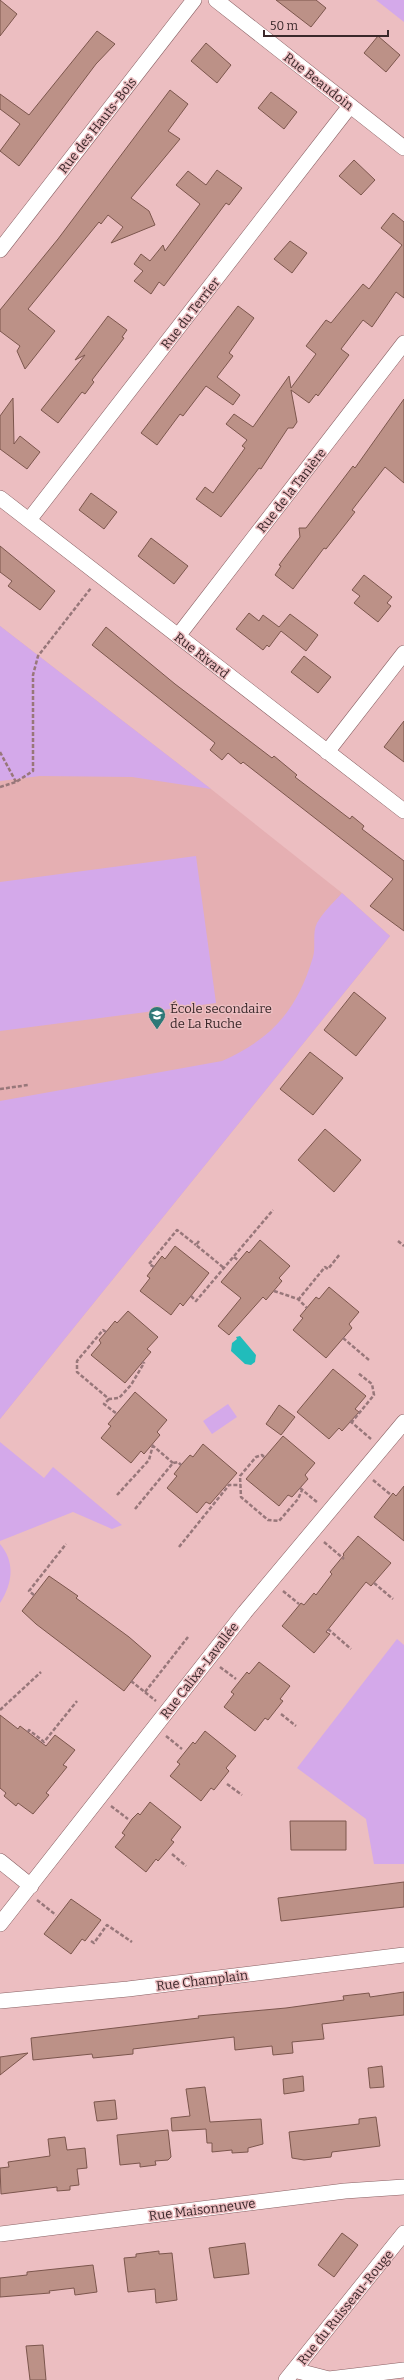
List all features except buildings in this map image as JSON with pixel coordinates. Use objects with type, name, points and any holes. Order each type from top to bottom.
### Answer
[{"type":"street","name":"Rue des Hauts-Bois","points":[[0,250],[194,0]]},
{"type":"street","name":"Rue Beaudoin","points":[[216,0],[404,148]]},
{"type":"street","name":"Rue du Terrier","points":[[29,520],[350,106]]},
{"type":"street","name":"Rue de la Tanière","points":[[178,636],[404,343]]},
{"type":"street","name":"Rue Rivard","points":[[0,498],[404,811]]},
{"type":"street","points":[[327,752],[404,653]]},
{"type":"street","name":"Rue Calixa-Lavallée","points":[[0,1924],[271,1580],[404,1422]]},
{"type":"street","points":[[0,1861],[28,1889]]},
{"type":"street","name":"Rue Champlain","points":[[0,2001],[128,1989],[404,1956]]},
{"type":"street","name":"Rue Maisonneuve","points":[[0,2234],[345,2191],[404,2187]]},
{"type":"street","name":"Rue du Ruisseau-Rouge","points":[[290,2375],[404,2233]]},
{"type":"street","points":[[290,2375],[329,2379],[404,2370]]},
{"type":"path","points":[[0,787],[16,782],[33,771],[33,675],[38,656],[101,576]]},
{"type":"path","points":[[0,752],[16,782]]},
{"type":"path","points":[[0,1089],[28,1085]]},
{"type":"path","points":[[191,1296],[196,1301],[273,1210]]},
{"type":"path","points":[[154,1267],[149,1264],[177,1230],[224,1268]]},
{"type":"path","points":[[196,1245],[199,1241]]},
{"type":"path","points":[[398,1241],[404,1246]]},
{"type":"path","points":[[298,1300],[325,1267],[328,1269],[340,1254]]},
{"type":"path","points":[[234,1257],[238,1260]]},
{"type":"path","points":[[274,1291],[298,1300],[307,1308]]},
{"type":"path","points":[[106,1332],[103,1330],[77,1361],[77,1372],[109,1399]]},
{"type":"path","points":[[343,1338],[369,1360]]},
{"type":"path","points":[[117,1414],[104,1404],[109,1399],[119,1398],[133,1381],[144,1363],[142,1362]]},
{"type":"path","points":[[358,1373],[372,1384],[374,1395],[351,1422],[382,1448]]},
{"type":"path","points":[[117,1495],[149,1460],[153,1445],[173,1463]]},
{"type":"path","points":[[264,1457],[262,1455],[256,1457],[240,1476],[241,1497],[268,1520],[279,1521],[298,1499],[301,1489],[328,1512]]},
{"type":"path","points":[[134,1509],[173,1463],[178,1462],[182,1465]]},
{"type":"path","points":[[362,1471],[391,1495]]},
{"type":"path","points":[[179,1547],[229,1485],[241,1485]]},
{"type":"path","points":[[311,1532],[344,1559]]},
{"type":"path","points":[[34,1595],[29,1591],[66,1544]]},
{"type":"path","points":[[271,1580],[299,1604]]},
{"type":"path","points":[[374,1583],[393,1599]]},
{"type":"path","points":[[328,1629],[351,1649]]},
{"type":"path","points":[[145,1692],[188,1637]]},
{"type":"path","points":[[0,1710],[41,1672]]},
{"type":"path","points":[[131,1681],[168,1710]]},
{"type":"path","points":[[28,1732],[29,1730],[44,1742],[77,1701]]},
{"type":"path","points":[[281,1714],[296,1726]]},
{"type":"path","points":[[155,1727],[182,1749]]},
{"type":"path","points":[[227,1784],[242,1795]]},
{"type":"path","points":[[100,1797],[128,1819]]},
{"type":"path","points":[[172,1854],[186,1866]]},
{"type":"path","points":[[28,1889],[56,1915]]},
{"type":"path","points":[[90,1941],[94,1943],[107,1925],[132,1942]]},
{"type":"shaded area","points":[[376,0],[404,0],[404,22]]},
{"type":"shaded area","name":"École secondaire de La Ruche","points":[[0,626],[211,789],[342,893],[390,936],[0,1419]]},
{"type":"shaded area","points":[[0,626],[211,789],[132,777],[40,776],[0,781]]},
{"type":"shaded area","points":[[196,856],[216,1003],[0,1031],[0,882]]},
{"type":"shaded area","points":[[342,893],[390,936],[0,1419],[0,1101],[222,1061],[240,1052],[269,1032],[291,1007],[307,976],[313,957],[317,923],[325,911]]},
{"type":"shaded area","points":[[228,1404],[237,1417],[212,1434],[203,1421]]},
{"type":"shaded area","points":[[0,1442],[44,1478],[53,1467],[122,1525],[112,1529],[73,1512],[0,1541]]},
{"type":"shaded area","points":[[0,1544],[8,1559],[10,1574],[7,1588],[0,1603]]},
{"type":"shaded area","points":[[397,1639],[404,1645],[404,1864],[374,1864],[366,1819],[297,1768]]},
{"type":"water","points":[[240,1336],[256,1355],[255,1362],[251,1365],[245,1364],[231,1351],[232,1343],[237,1339],[236,1337]]},
{"type":"place","name":"École secondaire de La Ruche","points":[[157,1030]]}]
